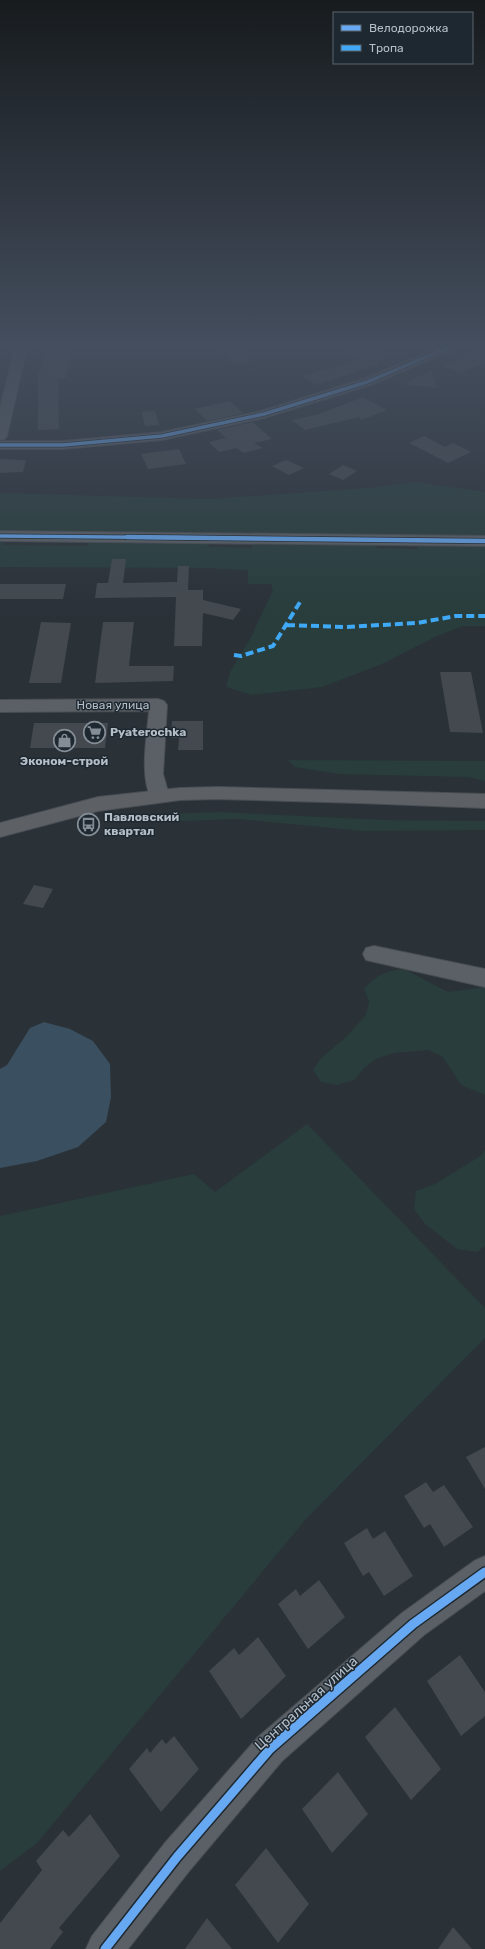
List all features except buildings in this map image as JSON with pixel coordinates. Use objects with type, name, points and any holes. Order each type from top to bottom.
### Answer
[{"type":"main road","points":[[0,830],[98,804],[159,795],[217,792],[485,801]]},
{"type":"street","points":[[0,445],[63,445],[171,434]]},
{"type":"street","points":[[0,536],[485,541]]},
{"type":"street","name":"Новая улица","points":[[0,706],[158,705],[154,774],[159,795]]},
{"type":"street","points":[[374,954],[485,978]]},
{"type":"street","name":"Центральная улица","points":[[105,1949],[177,1857],[270,1749],[413,1624],[485,1572]]},
{"type":"green space","points":[[415,482],[485,492],[485,539],[0,534],[0,493],[209,499],[368,488]]},
{"type":"green space","points":[[0,542],[3,542],[3,545],[87,546],[88,543],[209,544],[209,547],[252,548],[252,545],[376,545],[377,548],[418,549],[418,546],[485,547],[485,626],[463,626],[437,636],[382,664],[322,687],[252,695],[226,687],[230,672],[251,637],[273,590],[271,584],[248,584],[248,570],[208,568],[0,567]]},
{"type":"green space","points":[[288,760],[485,761],[485,781],[468,777],[338,774],[295,767]]},
{"type":"green space","points":[[220,812],[385,820],[485,821],[485,830],[363,831],[237,819],[183,821],[168,819],[162,814]]},
{"type":"green space","points":[[404,969],[448,992],[485,987],[485,1095],[461,1085],[443,1057],[428,1050],[394,1053],[376,1059],[364,1068],[354,1080],[337,1085],[321,1082],[313,1070],[321,1058],[346,1037],[366,1015],[369,1002],[364,988],[386,972]]},
{"type":"green space","points":[[307,1124],[485,1308],[485,1338],[307,1518],[37,1843],[0,1871],[0,1216],[194,1174],[215,1192]]},
{"type":"green space","points":[[485,1150],[485,1246],[477,1252],[457,1249],[425,1224],[414,1209],[416,1191],[435,1184],[482,1155]]},
{"type":"water","points":[[44,1022],[70,1029],[93,1041],[110,1064],[111,1097],[106,1122],[78,1147],[37,1161],[0,1168],[0,1069],[7,1065],[30,1028]]},
{"type":"marked path","points":[[234,655],[241,656],[273,646],[300,602]]},
{"type":"marked path","points":[[287,625],[345,627],[417,623],[456,616],[485,616]]},
{"type":"cycle path","points":[[0,445],[63,445],[171,434]]},
{"type":"cycle path","points":[[0,536],[485,541]]},
{"type":"cycle path","points":[[105,1949],[177,1857],[270,1749],[413,1624],[485,1572]]},
{"type":"place","name":"Pyaterochka","points":[[95,732]]},
{"type":"place","name":"Эконом-строй","points":[[64,740]]},
{"type":"place","name":"Павловский квартал","points":[[88,824]]}]
